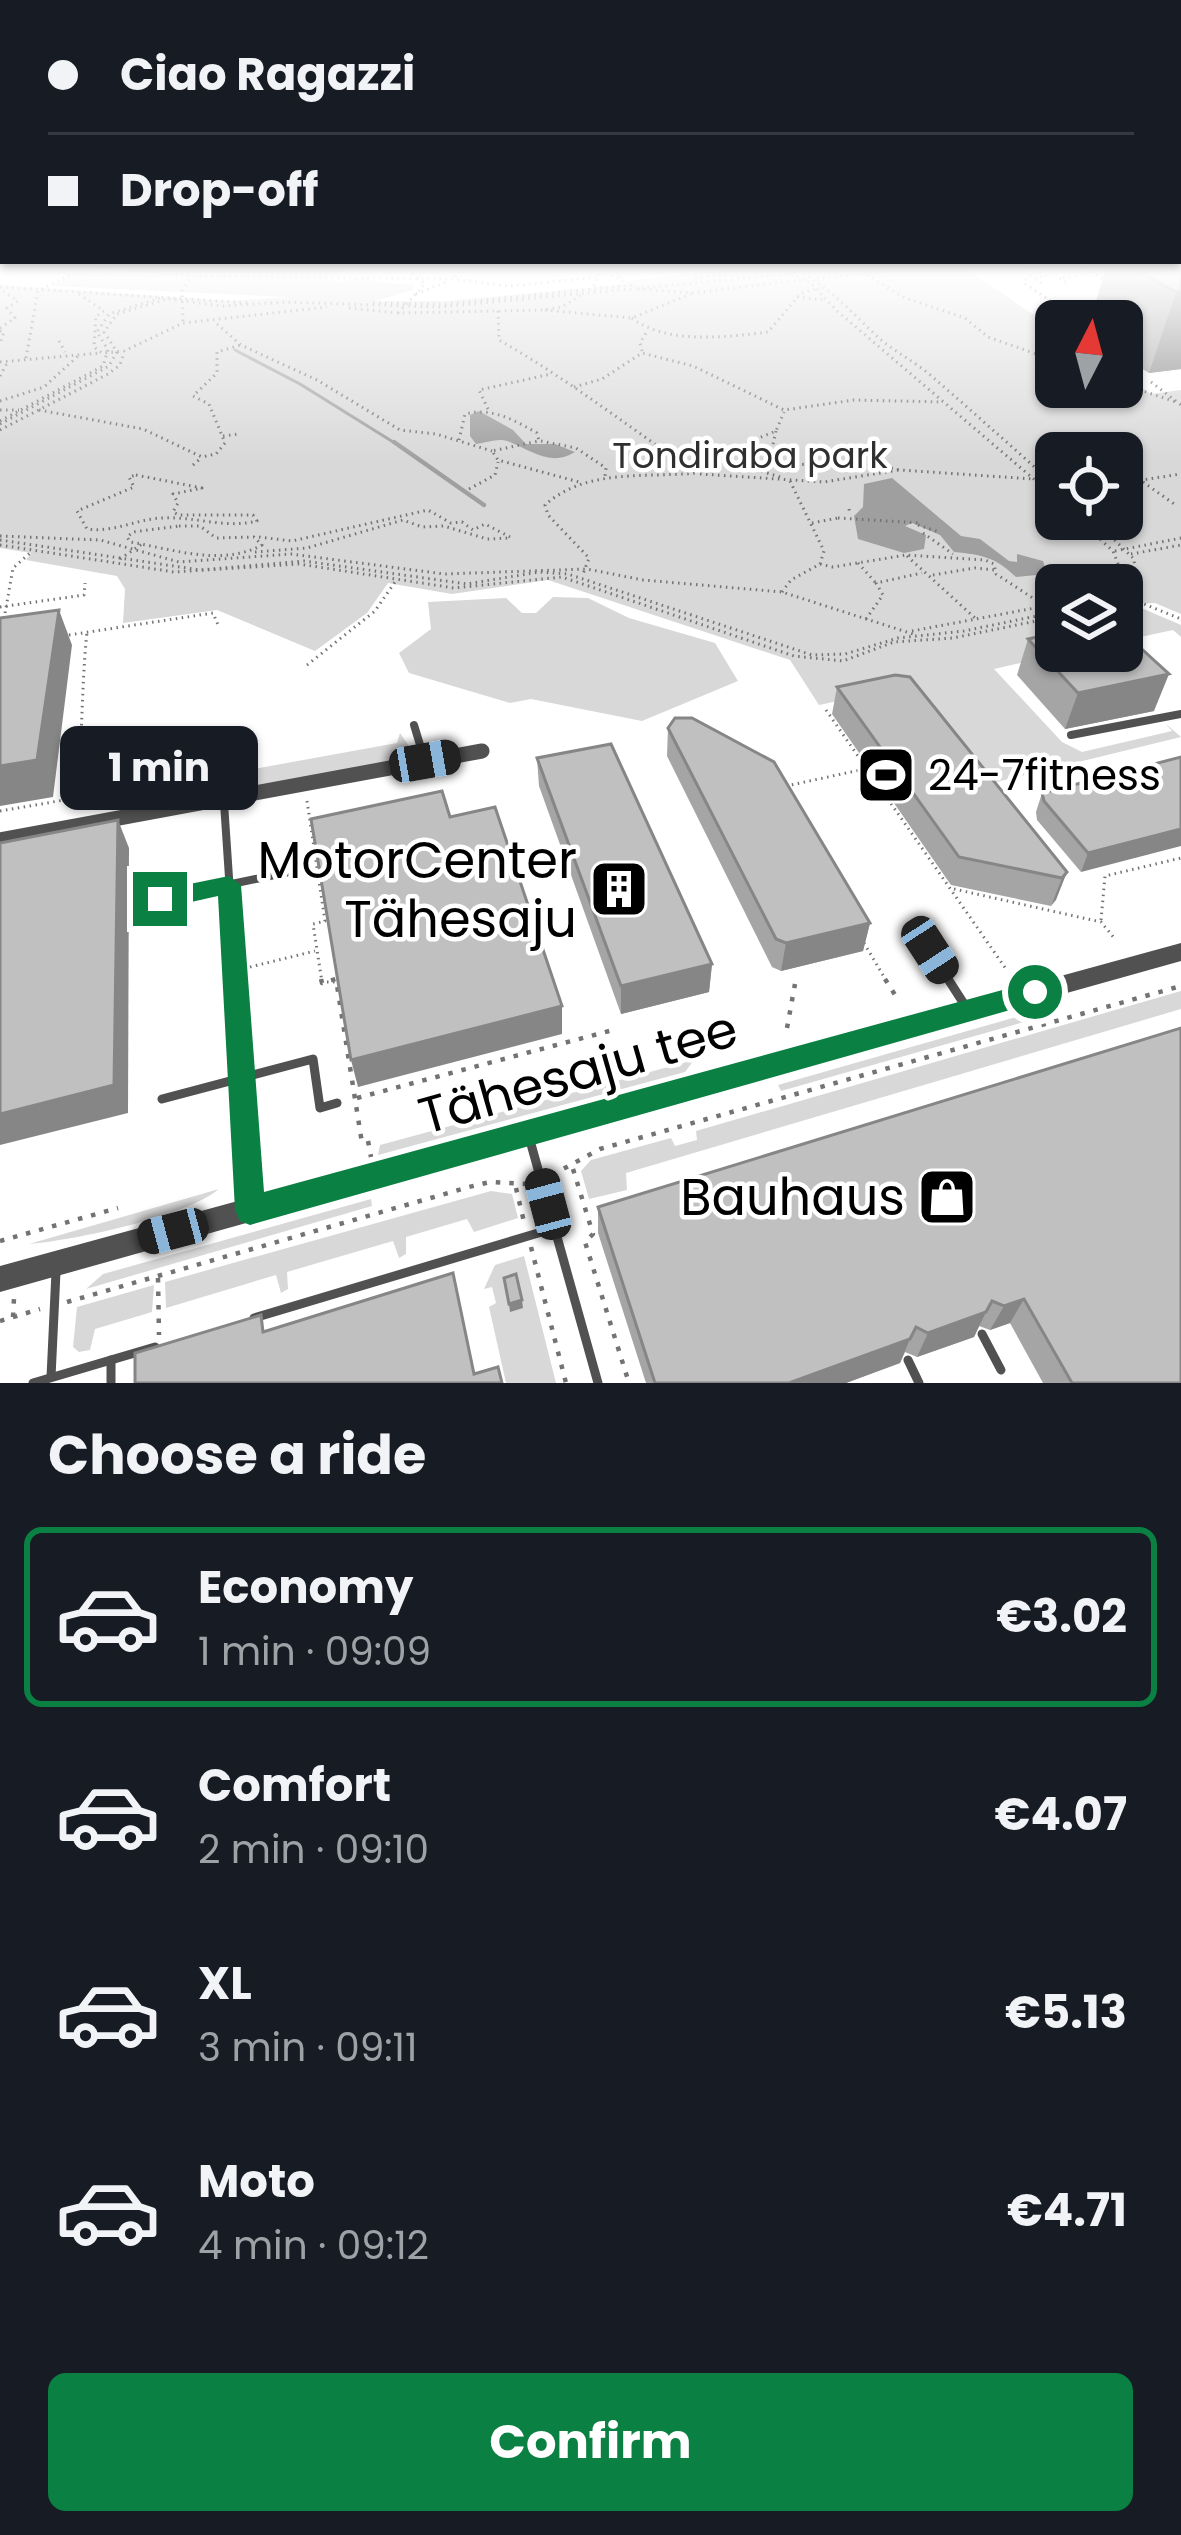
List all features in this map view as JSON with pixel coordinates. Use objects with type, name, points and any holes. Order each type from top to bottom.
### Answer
[{"type":"street","points":[[0,840],[482,751]]},
{"type":"street","name":"Tähesaju tee","points":[[0,1279],[1181,952]]},
{"type":"lane","points":[[1156,702],[1169,713]]},
{"type":"lane","points":[[1071,735],[1181,714]]},
{"type":"lane","points":[[414,724],[425,761]]},
{"type":"lane","points":[[188,764],[189,806]]},
{"type":"lane","points":[[224,799],[250,1210]]},
{"type":"lane","points":[[160,899],[289,872]]},
{"type":"lane","points":[[917,930],[968,1010]]},
{"type":"lane","points":[[162,1099],[313,1059],[320,1108],[337,1103]]},
{"type":"lane","points":[[528,1134],[598,1383]]},
{"type":"lane","points":[[246,1320],[555,1228]]},
{"type":"lane","points":[[51,1377],[57,1262]]},
{"type":"lane","points":[[982,1334],[1001,1370]]},
{"type":"lane","points":[[33,1383],[159,1346]]},
{"type":"lane","points":[[111,1360],[111,1383]]},
{"type":"lane","points":[[908,1360],[919,1383]]},
{"type":"path","points":[[26,358],[31,333]]},
{"type":"path","points":[[97,333],[117,352]]},
{"type":"path","points":[[0,425],[108,360],[97,333]]},
{"type":"path","points":[[102,353],[94,347],[103,333]]},
{"type":"path","points":[[154,333],[161,334]]},
{"type":"path","points":[[0,362],[124,352],[164,333]]},
{"type":"path","points":[[226,333],[241,345],[317,380],[400,430],[459,440],[482,452],[539,441],[572,446],[597,459],[606,468],[605,478]]},
{"type":"path","points":[[499,333],[499,340],[697,473]]},
{"type":"path","points":[[642,352],[640,344],[647,333]]},
{"type":"path","points":[[689,333],[765,333]]},
{"type":"path","points":[[865,333],[1035,479]]},
{"type":"path","points":[[875,333],[1035,469]]},
{"type":"path","points":[[982,333],[1035,354]]},
{"type":"path","points":[[99,339],[113,336]]},
{"type":"path","points":[[59,341],[64,354]]},
{"type":"path","points":[[193,465],[225,447],[208,404],[194,396],[195,390],[217,373],[218,352],[241,345]]},
{"type":"path","points":[[24,410],[103,371],[117,352]]},
{"type":"path","points":[[0,425],[108,374],[120,365],[124,352]]},
{"type":"path","points":[[572,388],[602,379],[642,352],[693,366],[784,410],[854,400],[947,402]]},
{"type":"path","points":[[0,401],[54,384],[79,354]]},
{"type":"path","points":[[0,376],[7,361]]},
{"type":"path","points":[[488,410],[478,390],[553,374]]},
{"type":"path","points":[[1150,382],[1179,404]]},
{"type":"path","points":[[1143,391],[1179,404]]},
{"type":"path","points":[[12,410],[13,400]]},
{"type":"path","points":[[0,410],[32,413]]},
{"type":"path","points":[[39,410],[142,429],[202,457]]},
{"type":"path","points":[[459,440],[465,414],[488,410],[537,433],[539,441]]},
{"type":"path","points":[[784,410],[769,462],[815,466],[857,461],[900,470],[1035,479]]},
{"type":"path","points":[[776,431],[749,442],[744,458],[751,468],[790,480],[824,550],[820,563],[790,580],[782,592]]},
{"type":"path","points":[[221,436],[238,434]]},
{"type":"path","points":[[492,451],[498,460],[580,482]]},
{"type":"path","points":[[469,489],[495,475],[498,460]]},
{"type":"path","points":[[815,466],[824,482]]},
{"type":"path","points":[[579,579],[590,558],[548,515],[545,505],[552,496],[580,482],[697,473],[735,480],[824,482],[900,470]]},
{"type":"path","points":[[1143,481],[1181,474]]},
{"type":"path","points":[[180,524],[164,517],[98,532],[87,530],[77,511],[134,487],[129,477],[161,481],[173,477],[202,488],[173,494],[178,503],[172,512],[258,517],[249,524],[180,524],[127,537],[228,555],[250,552],[399,575],[454,588],[540,576],[579,579],[794,656],[843,661],[976,619],[1035,608]]},
{"type":"path","points":[[1143,482],[1179,507]]},
{"type":"path","points":[[1170,504],[1179,507]]},
{"type":"path","points":[[0,540],[200,570],[276,558],[404,520],[422,527],[437,522],[496,542],[510,537],[485,524],[473,530],[462,522],[451,524],[428,510],[292,541],[216,538],[202,524]]},
{"type":"path","points":[[813,523],[852,513]]},
{"type":"path","points":[[838,518],[921,523]]},
{"type":"path","points":[[910,523],[939,532]]},
{"type":"path","points":[[929,538],[930,529]]},
{"type":"path","points":[[923,533],[955,555]]},
{"type":"path","points":[[0,540],[74,537],[179,562],[276,558]]},
{"type":"path","points":[[250,552],[262,545],[254,537]]},
{"type":"path","points":[[1129,551],[1181,538]]},
{"type":"path","points":[[1,632],[13,568],[45,540]]},
{"type":"path","points":[[1101,540],[1118,564]]},
{"type":"path","points":[[1117,540],[1135,564]]},
{"type":"path","points":[[118,561],[144,543]]},
{"type":"path","points":[[1113,551],[1181,545]]},
{"type":"path","points":[[820,563],[833,568],[906,555],[955,555],[985,560],[1035,599]]},
{"type":"path","points":[[906,555],[924,573]]},
{"type":"path","points":[[858,563],[883,595],[866,619]]},
{"type":"path","points":[[399,575],[542,567],[782,592],[839,607],[915,636],[1035,617]]},
{"type":"path","points":[[876,583],[924,573],[995,570]]},
{"type":"path","points":[[307,665],[375,611],[399,575]]},
{"type":"path","points":[[931,575],[976,619]]},
{"type":"path","points":[[3,607],[83,595],[85,584]]},
{"type":"path","points":[[1143,605],[1181,619]]},
{"type":"path","points":[[66,635],[213,614],[219,627]]},
{"type":"path","points":[[0,812],[76,798],[84,735],[77,718],[87,632]]},
{"type":"path","points":[[826,710],[1006,969]]},
{"type":"path","points":[[773,788],[867,769]]},
{"type":"path","points":[[305,793],[325,921],[313,924],[316,951],[322,983],[336,979],[362,1143]]},
{"type":"path","points":[[1101,922],[1105,876],[1181,858]]},
{"type":"path","points":[[950,888],[1101,922],[1115,939]]},
{"type":"path","points":[[864,944],[897,998]]},
{"type":"path","points":[[250,968],[316,951]]},
{"type":"path","points":[[787,1028],[795,984]]},
{"type":"path","points":[[0,1321],[469,1187],[490,1183],[515,1187],[542,1180],[600,1149],[1181,986]]},
{"type":"path","points":[[355,1098],[613,1030]]},
{"type":"path","points":[[572,1167],[593,1234],[585,1242],[629,1383]]},
{"type":"path","points":[[515,1187],[566,1383]]},
{"type":"path","points":[[0,1241],[118,1208]]},
{"type":"path","points":[[158,1276],[159,1346]]},
{"type":"green space","name":"Tondiraba park","points":[[0,333],[1035,333],[1035,408],[1143,408],[1143,389],[1151,394],[1181,390],[1181,614],[1155,603],[1143,604],[1143,564],[1035,564],[1035,660],[994,669],[1062,742],[1082,752],[1172,731],[1165,723],[1181,737],[988,784],[909,686],[819,705],[790,660],[548,580],[452,594],[388,583],[367,613],[315,651],[217,610],[123,623],[125,589],[117,576],[26,560],[31,553],[0,548]]},
{"type":"green space","points":[[553,597],[588,598],[629,618],[715,643],[738,681],[642,721],[531,699],[510,703],[409,673],[399,653],[431,629],[428,602],[506,598],[522,613],[536,613]]},
{"type":"green space","name":"Tondiraba park","points":[[1143,609],[1181,625],[1181,637],[1173,630],[1143,636]]},
{"type":"green space","points":[[400,733],[411,749],[403,760],[212,795],[194,788],[193,780],[397,743]]},
{"type":"green space","points":[[1181,991],[1181,1009],[626,1173],[627,1190],[589,1199],[581,1171],[591,1160],[671,1138],[675,1146],[697,1140],[696,1131]]},
{"type":"green space","points":[[1041,1010],[1045,1016],[781,1091],[778,1085]]},
{"type":"green space","points":[[694,1060],[685,1072],[378,1155],[380,1145]]},
{"type":"green space","points":[[219,1189],[156,1218],[29,1244]]},
{"type":"green space","points":[[491,1191],[512,1194],[518,1218],[474,1232],[467,1219],[406,1237],[406,1254],[399,1258],[393,1241],[287,1272],[288,1289],[281,1293],[276,1275],[166,1308],[165,1282]]},
{"type":"green space","points":[[371,1199],[372,1206],[86,1289],[103,1274]]},
{"type":"green space","points":[[524,1256],[556,1383],[506,1383],[489,1307],[496,1303],[492,1287],[484,1289],[495,1265]]},
{"type":"green space","points":[[154,1285],[152,1312],[95,1329],[90,1350],[79,1352],[73,1347],[77,1307]]},
{"type":"shaded area","points":[[479,411],[513,430],[526,444],[555,444],[575,452],[548,458],[503,440],[476,444],[470,436],[470,415]]},
{"type":"shaded area","points":[[892,478],[961,536],[980,539],[1009,561],[1017,562],[1017,554],[1044,564],[1035,564],[1035,575],[1016,577],[988,558],[954,552],[940,535],[912,523],[905,526],[926,535],[924,549],[904,553],[858,539],[854,516],[863,507],[864,484]]},
{"type":"building","points":[[59,610],[37,760],[0,766],[0,618]]},
{"type":"building","points":[[1143,650],[1169,674],[1078,693],[1059,672],[1143,672]]},
{"type":"building","points":[[895,675],[910,677],[1067,872],[1062,878],[959,857],[837,687]]},
{"type":"building","points":[[675,718],[692,718],[774,762],[870,923],[786,943],[776,939],[668,728]]},
{"type":"building","name":"MotorCenter Tähesaju","points":[[611,744],[712,964],[621,986],[537,758]]},
{"type":"building","points":[[1181,757],[1181,829],[1088,853],[1044,801],[1042,793]]},
{"type":"building","points":[[442,791],[450,817],[495,807],[562,1006],[351,1060],[311,819]]},
{"type":"building","points":[[118,820],[114,1085],[0,1114],[0,843]]},
{"type":"building","name":"Bauhaus","points":[[1181,1028],[1181,1383],[1072,1383],[1024,1299],[1004,1306],[992,1301],[986,1312],[928,1333],[916,1327],[910,1339],[789,1383],[655,1383],[598,1207]]},
{"type":"building","points":[[453,1273],[474,1374],[498,1367],[502,1383],[135,1383],[135,1353],[261,1315],[263,1332]]},
{"type":"building","points":[[516,1274],[522,1300],[509,1304],[504,1278]]},
{"type":"waterway","points":[[235,350],[398,445]]},
{"type":"waterway","points":[[394,442],[484,505]]},
{"type":"place","name":"24-7fitness","points":[[886,775]]},
{"type":"place","name":"MotorCenter Tähesaju","points":[[619,889]]},
{"type":"place","name":"Bauhaus","points":[[947,1197]]},
{"type":"route","points":[[160,899],[229,885],[250,1210],[1035,992]]}]
